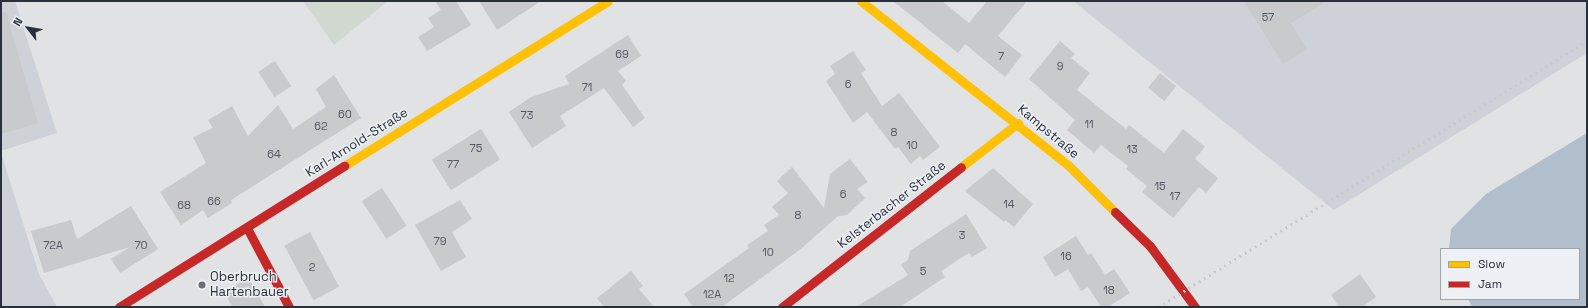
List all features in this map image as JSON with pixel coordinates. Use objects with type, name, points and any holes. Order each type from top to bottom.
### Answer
[{"type":"street","name":"Karl-Arnold-Straße","points":[[119,307],[608,1]]},
{"type":"street","name":"Kampstraße","points":[[861,1],[1018,123],[1110,205],[1150,246],[1195,307]]},
{"type":"street","name":"Kelsterbacher Straße","points":[[782,307],[1018,123]]},
{"type":"street","points":[[247,228],[289,307]]},
{"type":"shaded area","points":[[1,1],[15,1],[57,133],[1,151]]},
{"type":"shaded area","points":[[303,1],[388,1],[334,45]]},
{"type":"shaded area","points":[[1073,1],[1587,1],[1587,53],[1334,210]]},
{"type":"shaded area","points":[[1,153],[39,274],[57,307],[1,307]]},
{"type":"water","points":[[1587,133],[1587,307],[1472,307],[1468,300],[1580,300],[1580,248],[1449,248],[1451,229],[1486,194]]},
{"type":"building","points":[[435,1],[456,1],[471,25],[427,51],[418,37],[434,27],[428,18],[441,10]]},
{"type":"building","points":[[479,1],[541,1],[497,30]]},
{"type":"building","points":[[893,1],[942,1],[969,23],[987,1],[1027,1],[998,36],[1022,55],[1005,77],[965,44],[958,53]]},
{"type":"building","points":[[1244,1],[1327,1],[1291,23],[1307,49],[1283,64]]},
{"type":"building","points":[[6,12],[38,123],[1,134],[1,13]]},
{"type":"building","points":[[628,35],[641,56],[618,71],[626,81],[622,85],[645,118],[633,127],[604,88],[560,116],[566,126],[532,148],[509,112],[531,97],[569,84],[565,76]]},
{"type":"building","points":[[1060,41],[1075,54],[1071,58],[1090,73],[1077,90],[1126,129],[1129,125],[1164,153],[1183,129],[1205,147],[1195,159],[1218,178],[1206,193],[1199,187],[1173,218],[1142,192],[1147,186],[1126,169],[1128,166],[1101,145],[1094,153],[1067,130],[1075,120],[1029,79]]},
{"type":"building","points":[[853,51],[866,70],[861,73],[882,106],[899,93],[940,147],[923,160],[920,156],[911,164],[898,147],[895,149],[867,112],[853,123],[826,81],[835,74],[830,66]]},
{"type":"building","points":[[275,61],[291,86],[275,97],[258,72]]},
{"type":"building","points":[[1160,73],[1176,86],[1164,101],[1148,88]]},
{"type":"building","points":[[334,75],[361,118],[231,200],[232,203],[208,218],[203,210],[181,225],[160,192],[206,163],[193,137],[213,128],[208,120],[232,106],[248,136],[278,105],[293,129],[326,107],[316,89]]},
{"type":"building","points":[[481,129],[500,160],[451,190],[432,160]]},
{"type":"building","points":[[850,159],[868,182],[857,189],[865,198],[847,215],[838,216],[802,248],[722,307],[693,307],[684,294],[749,248],[747,245],[768,231],[764,225],[779,215],[772,207],[788,193],[777,181],[792,167],[824,208],[830,174]]},
{"type":"building","points":[[993,168],[1033,204],[1014,227],[1005,220],[1004,222],[965,191]]},
{"type":"building","points":[[382,188],[407,226],[386,239],[362,201]]},
{"type":"building","points":[[460,200],[472,219],[452,232],[466,257],[441,271],[415,225]]},
{"type":"building","points":[[131,206],[158,249],[120,273],[111,259],[130,247],[44,273],[31,231],[71,220],[77,239]]},
{"type":"building","points":[[966,214],[987,248],[972,257],[969,253],[941,271],[945,277],[900,307],[856,307],[908,275],[901,265],[908,260],[910,251]]},
{"type":"building","points":[[310,232],[339,287],[314,300],[284,246]]},
{"type":"building","points":[[1076,236],[1088,255],[1091,253],[1105,275],[1114,269],[1130,293],[1108,307],[1101,307],[1088,287],[1081,291],[1068,269],[1055,277],[1043,257]]},
{"type":"building","points":[[631,271],[643,286],[639,289],[654,307],[604,307],[597,298]]},
{"type":"building","points":[[1360,274],[1376,297],[1362,307],[1339,307],[1331,295]]},
{"type":"building","points":[[249,278],[265,307],[232,307],[224,291]]},
{"type":"railway","points":[[1158,307],[1587,41]]},
{"type":"traffic: slow","points":[[344,166],[608,1]]},
{"type":"traffic: slow","points":[[861,1],[1068,165],[1115,212]]},
{"type":"traffic: slow","points":[[961,167],[1018,123]]},
{"type":"traffic: jam","points":[[119,307],[344,166]]},
{"type":"traffic: jam","points":[[782,307],[961,167]]},
{"type":"traffic: jam","points":[[1115,212],[1150,246],[1195,307]]},
{"type":"traffic: jam","points":[[247,228],[289,307]]},
{"type":"place","name":"Oberbruch Hartenbauer","points":[[202,285]]}]
